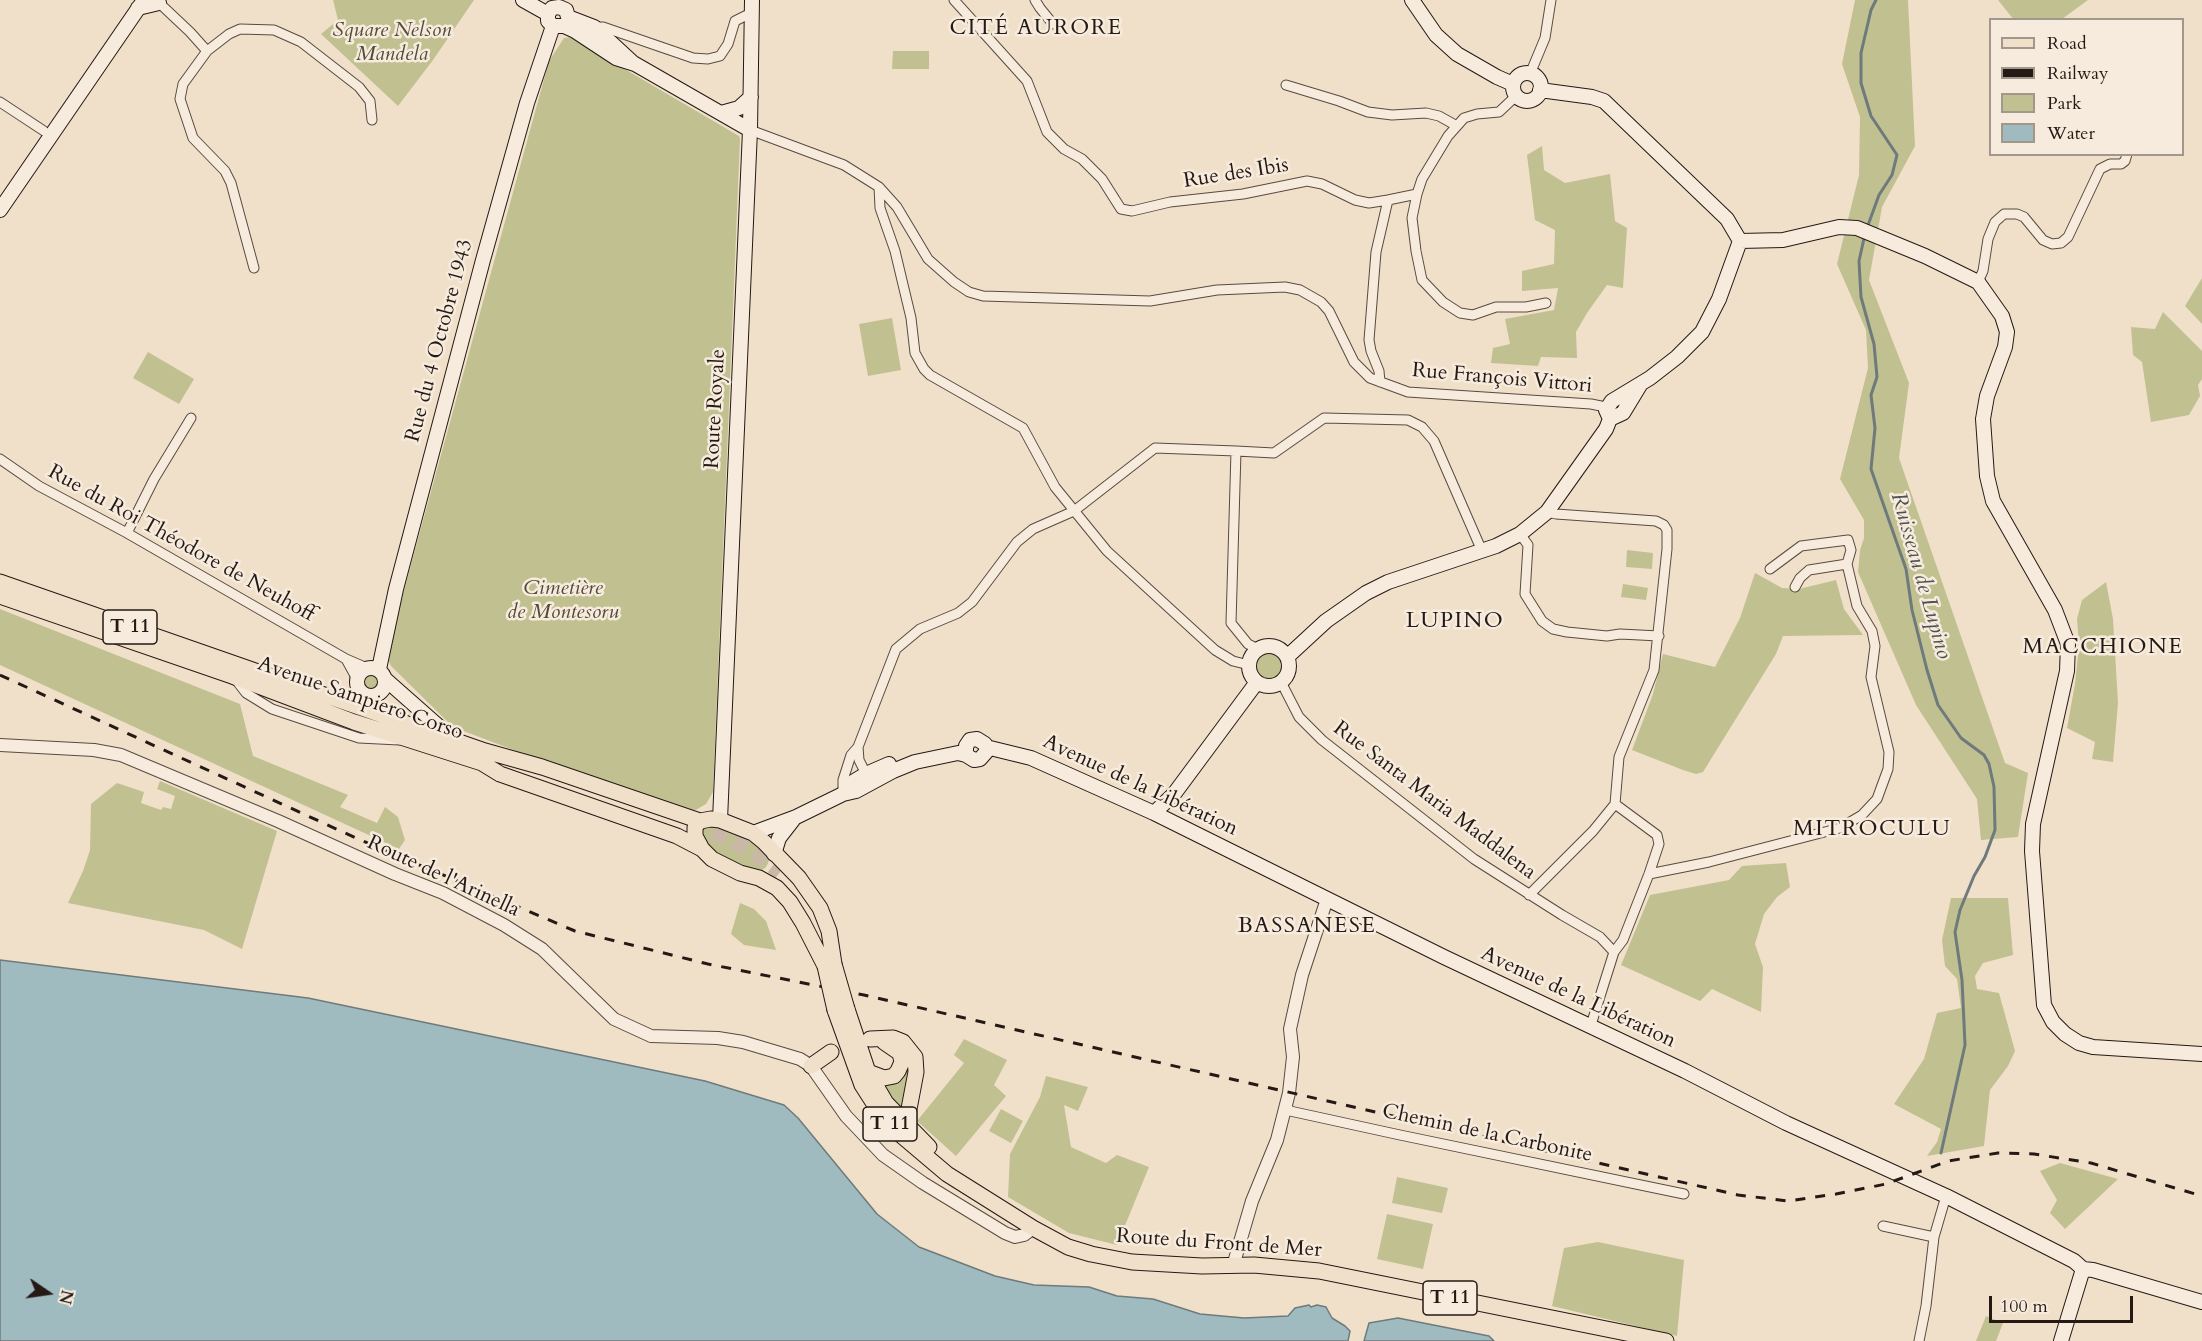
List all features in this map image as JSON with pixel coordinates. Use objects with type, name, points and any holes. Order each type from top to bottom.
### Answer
[{"type":"main road","points":[[523,0],[616,58],[635,64],[750,130]]},
{"type":"main road","points":[[1412,0],[1436,35],[1457,54],[1515,90],[1520,99],[1529,101],[1538,95],[1540,90],[1538,80],[1530,74],[1520,75],[1515,90]]},
{"type":"main road","points":[[138,3],[158,2]]},
{"type":"main road","points":[[0,195],[138,3]]},
{"type":"main road","points":[[0,210],[138,3]]},
{"type":"main road","name":"Route Royale","points":[[720,820],[750,130],[752,7]]},
{"type":"main road","points":[[558,21],[594,27],[635,64]]},
{"type":"main road","name":"Rue du 4 Octobre 1943","points":[[367,682],[396,589],[480,268],[527,103],[558,21]]},
{"type":"main road","points":[[1540,90],[1592,97],[1604,101],[1727,219],[1740,241]]},
{"type":"main road","points":[[721,113],[739,108],[751,97]]},
{"type":"main road","points":[[1740,241],[1783,240],[1839,227],[1857,228],[1925,256],[1978,282],[2002,316],[2007,332],[2006,347],[1987,396],[1983,419],[1988,476],[1993,501],[2055,610],[2068,644],[2067,671],[2033,824],[2032,851],[2044,1005],[2053,1022],[2079,1043],[2093,1047],[2202,1054]]},
{"type":"main road","points":[[1287,657],[1326,621],[1366,593],[1398,578],[1482,552],[1520,534],[1547,512],[1606,429],[1612,401],[1640,385],[1677,357],[1702,332],[1719,300],[1740,241]]},
{"type":"main road","name":"Avenue Sampiero Corso","points":[[0,582],[367,682],[454,740],[484,757],[501,774],[677,836],[702,849],[712,859],[740,873],[759,878]]},
{"type":"main road","name":"Avenue Sampiero Corso","points":[[0,596],[409,740],[542,767],[693,827]]},
{"type":"main road","points":[[1263,646],[1275,646],[1284,652],[1287,657],[1288,671],[1281,682],[1269,686],[1252,678],[1250,658],[1258,649],[1263,646]]},
{"type":"main road","points":[[367,682],[454,740]]},
{"type":"main road","points":[[1154,813],[1174,794],[1257,682]]},
{"type":"main road","name":"Avenue de la Libération","points":[[966,750],[970,740],[983,741],[986,747],[1032,758],[1154,813],[1590,1028],[1685,1071],[1836,1147],[1946,1196],[2074,1261],[2082,1269]]},
{"type":"main road","points":[[843,794],[863,769],[923,751],[966,750]]},
{"type":"main road","points":[[702,849],[695,836],[695,827],[693,827],[711,819],[736,825],[753,833],[796,817],[843,794],[856,791],[915,762],[966,750]]},
{"type":"main road","points":[[1172,822],[1174,794]]},
{"type":"main road","points":[[759,878],[766,875],[772,868],[779,838],[796,817]]},
{"type":"main road","name":"Route du Front de Mer","points":[[753,833],[799,878],[820,908],[829,931],[829,965]]},
{"type":"main road","name":"Route du Front de Mer","points":[[778,874],[797,890],[815,918],[862,1084],[878,1110],[895,1130],[947,1174],[1032,1228],[1068,1247],[1112,1259],[1164,1265],[1281,1267],[1320,1271],[1666,1341]]},
{"type":"main road","name":"Route du Front de Mer","points":[[759,878],[777,888],[790,902],[829,965]]},
{"type":"main road","name":"Route du Front de Mer","points":[[841,1009],[868,1072],[886,1103],[906,1125],[992,1203]]},
{"type":"main road","points":[[868,1072],[878,1077],[889,1077],[897,1074],[902,1062],[900,1053],[896,1049],[873,1039],[893,1038],[903,1042],[915,1057],[916,1072],[906,1125]]},
{"type":"main road","points":[[811,1066],[831,1052]]},
{"type":"main road","points":[[2062,1339],[2082,1269],[2093,1270],[2202,1302]]},
{"type":"street","name":"Rue des Ibis","points":[[954,0],[1027,81],[1047,132],[1064,149],[1082,159],[1102,179],[1121,208],[1132,211],[1170,202],[1243,194],[1307,182],[1322,184],[1355,200],[1369,203],[1417,194]]},
{"type":"street","points":[[1035,0],[1053,24]]},
{"type":"street","points":[[1530,74],[1545,38],[1551,0]]},
{"type":"street","points":[[158,2],[207,51]]},
{"type":"street","points":[[594,27],[603,27],[693,58],[708,59],[720,56],[728,44],[735,21],[752,7]]},
{"type":"street","points":[[254,268],[231,183],[225,171],[193,138],[180,99],[183,84],[207,51],[229,34],[240,29],[274,30],[301,42],[358,87],[370,100],[372,120]]},
{"type":"street","points":[[591,41],[627,36]]},
{"type":"street","points":[[1286,85],[1368,112],[1392,115],[1426,113],[1439,116],[1457,126]]},
{"type":"street","points":[[1515,90],[1499,112],[1464,118],[1448,136],[1422,179],[1417,194],[1412,218],[1416,251],[1422,280],[1443,302],[1460,313],[1473,315],[1496,307],[1526,307],[1546,303]]},
{"type":"street","points":[[0,102],[44,131]]},
{"type":"street","name":"Rue François Vittori","points":[[750,130],[829,158],[879,187],[897,207],[928,259],[948,278],[969,292],[983,296],[1150,301],[1217,290],[1285,287],[1300,290],[1321,302],[1329,312],[1354,362],[1370,378],[1380,382],[1408,392],[1591,404],[1601,406],[1608,414]]},
{"type":"street","points":[[1978,282],[1983,272],[1988,239],[1995,222],[2004,214],[2018,214],[2043,240],[2052,244],[2061,243],[2068,237],[2100,169],[2110,164],[2121,164],[2126,156]]},
{"type":"street","points":[[879,187],[880,208],[895,251],[918,360],[930,375],[1023,428],[1055,487],[1107,551],[1215,650],[1233,661],[1249,665]]},
{"type":"street","points":[[1380,382],[1379,370],[1369,340],[1376,252],[1388,200]]},
{"type":"street","points":[[127,533],[154,479],[191,418]]},
{"type":"street","points":[[843,794],[843,780],[851,755],[858,747],[896,649],[920,629],[958,613],[972,602],[1017,542],[1034,530],[1074,511],[1155,448],[1274,453],[1324,418],[1408,420],[1422,427],[1434,441],[1482,552]]},
{"type":"street","points":[[1236,451],[1231,623],[1248,644],[1258,649]]},
{"type":"street","name":"Rue du Roi Théodore de Neuhoff","points":[[0,459],[39,486],[127,533],[346,658],[367,682]]},
{"type":"street","points":[[1529,895],[1593,831],[1615,804],[1619,757],[1654,670],[1667,549],[1667,530],[1664,525],[1656,521],[1547,512]]},
{"type":"street","points":[[1520,534],[1528,545],[1525,594],[1542,621],[1553,629],[1567,633],[1659,636]]},
{"type":"street","points":[[1649,874],[1708,862],[1840,828],[1862,815],[1877,799],[1888,769],[1889,752],[1871,677],[1874,639],[1872,631],[1857,606],[1847,564],[1851,550],[1850,544],[1845,540],[1801,546],[1770,569]]},
{"type":"street","points":[[1795,587],[1800,578],[1809,570],[1847,564]]},
{"type":"street","name":"Rue Santa Maria Maddalena","points":[[1281,682],[1299,717],[1322,740],[1472,857],[1529,895],[1600,937],[1614,952]]},
{"type":"street","name":"Route de l'Arinella","points":[[0,744],[94,750],[121,755],[443,893],[504,925],[543,949],[614,1019],[651,1036],[718,1038],[742,1042],[800,1059],[811,1066]]},
{"type":"street","points":[[848,765],[863,769],[858,747]]},
{"type":"street","points":[[1590,1028],[1614,952],[1623,940],[1659,844],[1657,835],[1615,804]]},
{"type":"street","points":[[1233,1266],[1251,1201],[1277,1140],[1286,1105],[1293,1057],[1290,1029],[1302,975],[1327,899]]},
{"type":"street","points":[[811,1066],[846,1116],[883,1155],[923,1183],[1005,1233],[1015,1237],[1024,1235],[1032,1228]]},
{"type":"street","name":"Chemin de la Carbonite","points":[[1286,1105],[1290,1111],[1684,1194]]},
{"type":"street","points":[[1919,1341],[1926,1306],[1934,1237],[1946,1196]]},
{"type":"street","points":[[1883,1226],[1934,1237]]},
{"type":"green space","name":"Square Nelson Mandela","points":[[333,0],[474,0],[398,106],[321,34],[338,20]]},
{"type":"green space","points":[[1855,0],[1908,0],[1915,146],[1882,207],[1869,280],[1909,383],[1899,458],[2005,763],[2028,773],[2018,837],[1981,840],[1977,799],[1916,705],[1858,572],[1860,550],[1864,538],[1864,520],[1840,479],[1868,368],[1866,330],[1837,264],[1859,175],[1860,117],[1842,64]]},
{"type":"green space","points":[[1998,0],[2088,0],[2063,18],[2012,18]]},
{"type":"green space","name":"Cimetière de Montesoru","points":[[570,37],[739,136],[740,139],[713,792],[706,804],[694,811],[624,792],[453,727],[391,666],[388,659],[390,641],[549,61],[564,38]]},
{"type":"green space","points":[[893,51],[929,51],[929,69],[892,69]]},
{"type":"green space","points":[[1542,146],[1544,170],[1565,183],[1610,174],[1615,221],[1627,228],[1623,288],[1607,285],[1587,313],[1576,332],[1577,358],[1541,357],[1538,366],[1491,363],[1493,348],[1510,344],[1505,319],[1554,310],[1558,288],[1522,291],[1522,271],[1554,264],[1555,230],[1535,220],[1527,155]]},
{"type":"green space","points":[[2202,278],[2202,324],[2185,306]]},
{"type":"green space","points":[[2163,312],[2202,351],[2202,379],[2198,385],[2200,396],[2189,415],[2151,422],[2142,362],[2133,355],[2131,327],[2155,329]]},
{"type":"green space","points":[[892,318],[901,370],[868,376],[859,324]]},
{"type":"green space","points":[[148,352],[194,379],[179,404],[133,378]]},
{"type":"green space","points":[[1627,550],[1653,553],[1652,569],[1626,567]]},
{"type":"green space","points":[[1755,573],[1782,588],[1799,589],[1836,580],[1844,609],[1863,635],[1783,636],[1776,654],[1703,772],[1696,774],[1683,770],[1632,750],[1653,694],[1663,654],[1715,667],[1740,618]]},
{"type":"green space","points":[[2106,582],[2113,619],[2118,703],[2113,762],[2092,759],[2095,742],[2067,728],[2075,684],[2079,645],[2077,619],[2082,600]]},
{"type":"green space","points":[[1623,584],[1648,588],[1646,600],[1621,597]]},
{"type":"green space","points":[[0,609],[240,704],[253,756],[348,795],[340,807],[377,823],[385,807],[398,817],[405,840],[399,849],[0,665]]},
{"type":"green space","points":[[1269,652],[1278,656],[1282,665],[1278,674],[1269,678],[1260,674],[1256,665],[1260,656]]},
{"type":"green space","points":[[371,671],[379,674],[382,682],[379,690],[371,693],[363,690],[360,682],[363,674]]},
{"type":"green space","points":[[160,781],[277,831],[242,949],[204,930],[68,903],[90,850],[91,804],[117,783],[144,792],[141,803],[161,810],[163,807],[171,809],[175,796],[157,789]]},
{"type":"green space","points":[[719,825],[767,852],[769,861],[766,867],[760,872],[751,871],[703,845],[702,832],[705,828]]},
{"type":"green space","points":[[1786,863],[1790,887],[1777,897],[1764,914],[1755,944],[1763,967],[1761,1012],[1712,989],[1700,1001],[1621,965],[1650,895],[1729,880],[1742,866]]},
{"type":"green space","points":[[1951,898],[2008,898],[2013,955],[1983,963],[1975,976],[1977,989],[1999,993],[2015,1051],[2008,1066],[1990,1090],[1984,1146],[1927,1156],[1937,1142],[1941,1129],[1894,1104],[1924,1059],[1937,1013],[1961,1008],[1957,979],[1945,966],[1942,940]]},
{"type":"green space","points":[[740,903],[754,909],[766,921],[776,950],[744,945],[731,934]]},
{"type":"green space","points":[[964,1039],[1007,1060],[994,1085],[1006,1096],[956,1156],[917,1121],[964,1063],[954,1055]]},
{"type":"green space","points":[[912,1059],[901,1110],[897,1108],[882,1081]]},
{"type":"green space","points":[[1046,1076],[1088,1087],[1078,1111],[1064,1105],[1071,1147],[1106,1163],[1117,1155],[1149,1167],[1117,1245],[1069,1233],[1008,1197],[1010,1154],[1040,1097]]},
{"type":"green space","points":[[1001,1109],[1023,1121],[1011,1143],[989,1131]]},
{"type":"green space","points":[[2060,1163],[2118,1179],[2065,1229],[2050,1213],[2057,1200],[2040,1171]]},
{"type":"green space","points":[[1397,1177],[1448,1188],[1442,1213],[1392,1203]]},
{"type":"green space","points":[[1387,1214],[1433,1224],[1423,1269],[1377,1259]]},
{"type":"green space","points":[[1598,1242],[1684,1260],[1677,1336],[1552,1306],[1564,1248]]},
{"type":"green space","points":[[1986,1316],[2003,1323],[1996,1341],[1976,1341]]},
{"type":"water","points":[[0,960],[308,998],[705,1081],[784,1105],[798,1118],[877,1214],[919,1247],[995,1276],[1034,1285],[1089,1287],[1117,1296],[1153,1299],[1200,1314],[1244,1318],[1288,1316],[1295,1308],[1317,1305],[1326,1307],[1332,1318],[1350,1331],[1348,1341],[0,1341]]},
{"type":"water","points":[[1398,1318],[1489,1336],[1494,1341],[1364,1341],[1369,1323]]},
{"type":"waterway","name":"Ruisseau de Lupino","points":[[1867,228],[1879,195],[1892,175],[1897,155],[1871,116],[1861,83],[1861,53],[1871,10],[1876,0]]},
{"type":"waterway","name":"Ruisseau de Lupino","points":[[1865,234],[1859,261],[1861,297],[1874,344],[1877,377],[1871,395],[1875,428],[1871,469],[1906,569],[1912,610],[1938,705],[1961,738],[1984,755],[1989,764],[1994,787],[1995,830],[1960,910],[1955,932],[1962,980],[1965,1045],[1941,1153]]},
{"type":"tunnel","points":[[690,827],[727,838],[756,854],[780,872]]},
{"type":"railway","points":[[0,675],[356,838],[575,931],[708,964],[864,995],[1738,1195],[1788,1201],[1836,1194],[1886,1184],[1948,1161],[1998,1153],[2034,1154],[2091,1163],[2202,1196]]},
{"type":"district","name":"CITÉ AURORE","points":[[1036,29]]},
{"type":"district","name":"LUPINO","points":[[1455,622]]},
{"type":"district","name":"MACCHIONE","points":[[2103,648]]},
{"type":"district","name":"MITROCULU","points":[[1872,830]]},
{"type":"district","name":"BASSANESE","points":[[1307,927]]}]
